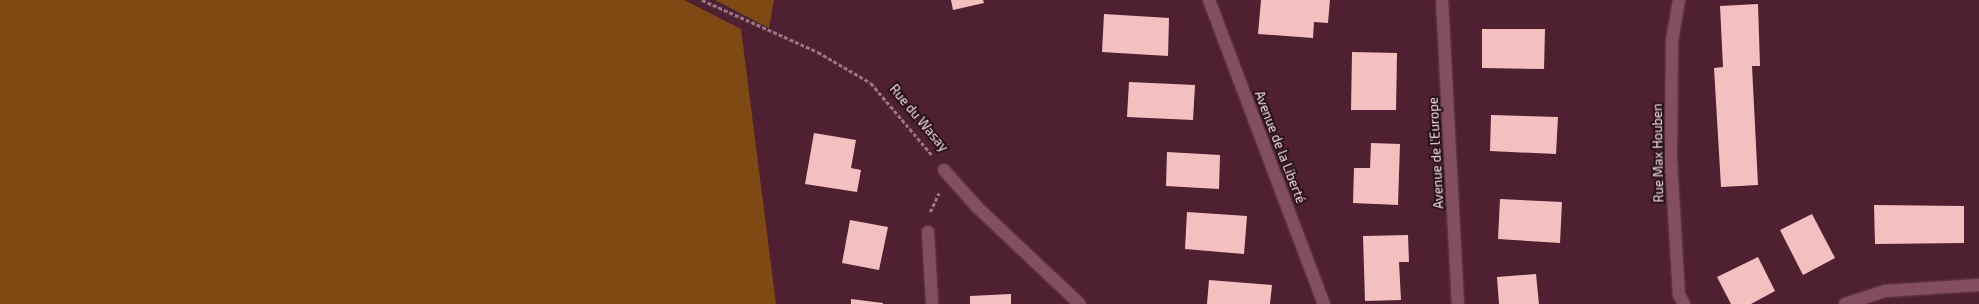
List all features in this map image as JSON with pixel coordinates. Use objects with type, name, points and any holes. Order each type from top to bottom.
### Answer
[{"type":"street","name":"Avenue de la Liberté","points":[[1209,0],[1324,304]]},
{"type":"street","name":"Avenue de l'Europe","points":[[1442,0],[1458,304]]},
{"type":"street","name":"Rue Max Houben","points":[[1678,0],[1672,41],[1671,161],[1679,295],[1684,304]]},
{"type":"street","points":[[947,174],[1080,304]]},
{"type":"street","points":[[928,232],[932,304]]},
{"type":"street","points":[[1845,304],[1885,290],[1979,285]]},
{"type":"path","name":"Rue du Wasay","points":[[702,0],[818,52],[871,83],[947,174]]},
{"type":"path","points":[[928,232],[934,200],[947,174]]},
{"type":"shaded area","points":[[0,0],[684,0],[741,29],[776,304],[0,304]]},
{"type":"shaded area","points":[[715,0],[774,0],[769,28]]},
{"type":"building","points":[[951,0],[983,0],[984,3],[953,10]]},
{"type":"building","points":[[1261,0],[1330,0],[1328,23],[1314,22],[1313,38],[1258,34]]},
{"type":"building","points":[[1758,4],[1760,66],[1752,66],[1758,185],[1721,187],[1714,68],[1723,67],[1720,6]]},
{"type":"building","points":[[1104,14],[1169,18],[1168,56],[1102,52]]},
{"type":"building","points":[[1482,29],[1545,29],[1544,69],[1482,68]]},
{"type":"building","points":[[1352,52],[1397,53],[1396,110],[1351,110]]},
{"type":"building","points":[[1129,82],[1195,85],[1193,120],[1127,117]]},
{"type":"building","points":[[1491,115],[1558,117],[1556,154],[1490,151]]},
{"type":"building","points":[[814,133],[856,140],[851,168],[861,170],[857,192],[805,184]]},
{"type":"building","points":[[1371,143],[1400,144],[1398,205],[1353,203],[1354,168],[1370,168]]},
{"type":"building","points":[[1167,152],[1220,155],[1219,189],[1166,186]]},
{"type":"building","points":[[1500,199],[1562,202],[1560,243],[1498,239]]},
{"type":"building","points":[[1874,205],[1964,206],[1964,243],[1875,244]]},
{"type":"building","points":[[1187,212],[1247,216],[1244,254],[1185,249]]},
{"type":"building","points":[[1812,214],[1835,258],[1803,275],[1780,230]]},
{"type":"building","points":[[850,220],[888,227],[879,270],[842,263]]},
{"type":"building","points":[[1408,235],[1409,262],[1399,262],[1401,300],[1365,301],[1363,236]]},
{"type":"building","points":[[1758,257],[1775,291],[1751,304],[1731,304],[1717,277]]},
{"type":"building","points":[[1536,274],[1539,304],[1499,304],[1497,277]]},
{"type":"building","points":[[1209,280],[1272,285],[1270,304],[1207,304]]},
{"type":"building","points":[[1011,294],[1011,304],[970,304],[970,296]]},
{"type":"building","points":[[851,299],[883,303],[883,304],[851,304]]}]
